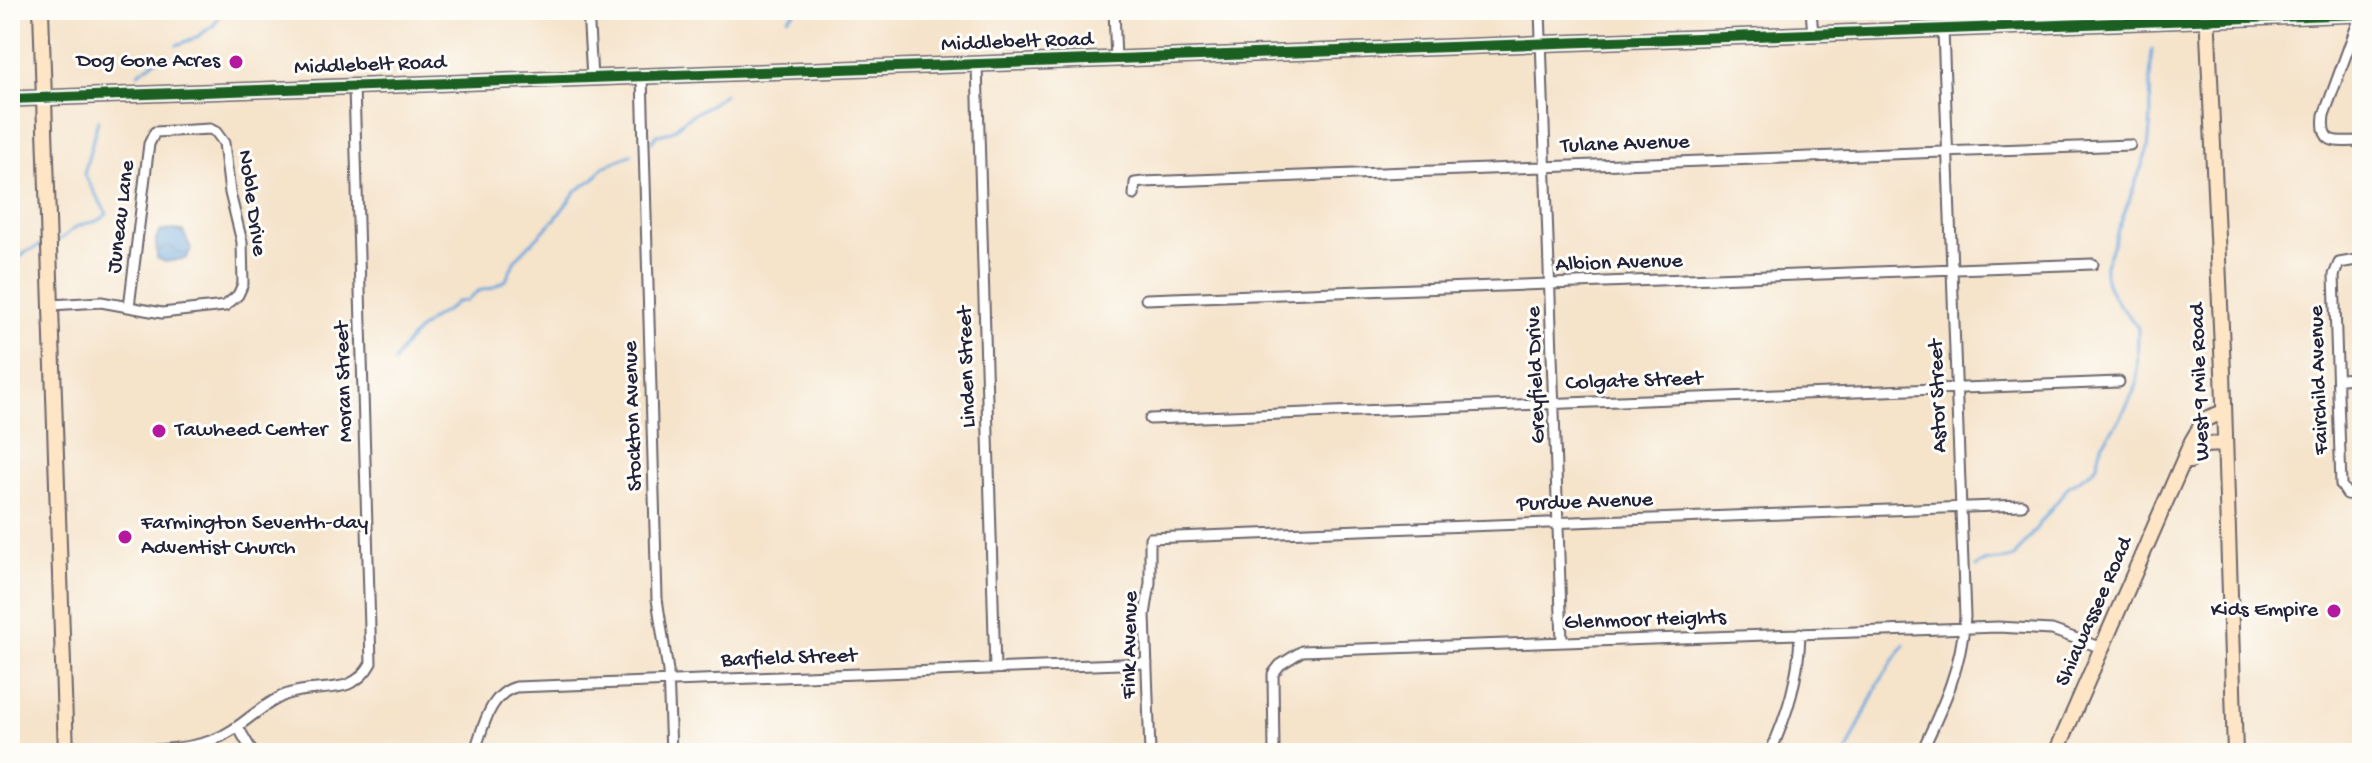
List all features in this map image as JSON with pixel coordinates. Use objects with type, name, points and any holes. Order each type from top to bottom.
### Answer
[{"type":"street","points":[[41,10],[66,753]]},
{"type":"street","points":[[588,10],[592,78]]},
{"type":"street","points":[[1114,10],[1116,60]]},
{"type":"street","name":"Greyfield Drive","points":[[1540,10],[1562,642]]},
{"type":"street","points":[[1811,10],[1813,35]]},
{"type":"street","points":[[1854,10],[1939,10]]},
{"type":"street","points":[[2362,13],[2324,115],[2322,129],[2326,137],[2340,141],[2362,141]]},
{"type":"street","name":"Middlebelt Road","points":[[10,99],[1813,35],[2208,15],[2362,13]]},
{"type":"street","name":"West 9 Mile Road","points":[[2208,15],[2235,753]]},
{"type":"street","name":"Astor Street","points":[[1921,753],[1953,683],[1962,652],[1964,628],[1943,30]]},
{"type":"street","name":"Linden Street","points":[[977,65],[995,669]]},
{"type":"street","name":"Stockton Avenue","points":[[642,76],[657,599],[668,681],[671,753]]},
{"type":"street","name":"Moran Street","points":[[238,727],[284,696],[303,689],[342,687],[358,682],[371,663],[354,87]]},
{"type":"street","name":"Noble Drive","points":[[51,305],[101,302],[162,313],[225,306],[238,295],[243,284],[242,242],[230,193],[222,138],[210,129],[155,132]]},
{"type":"street","name":"Juneau Lane","points":[[129,307],[149,144],[155,132]]},
{"type":"street","name":"Tulane Avenue","points":[[1134,195],[1135,183],[2130,145]]},
{"type":"street","name":"Fairchild Avenue","points":[[2362,259],[2339,263],[2334,275],[2341,485],[2347,494],[2362,497]]},
{"type":"street","name":"Albion Avenue","points":[[1146,299],[2093,264]]},
{"type":"street","points":[[2338,379],[2362,378]]},
{"type":"street","name":"Colgate Street","points":[[1150,419],[2119,382]]},
{"type":"street","name":"Shiawassee Road","points":[[2056,753],[2184,458],[2205,419],[2224,412]]},
{"type":"street","name":"Shiawassee Road","points":[[2173,489],[2199,448],[2207,444],[2225,444]]},
{"type":"street","name":"Purdue Avenue","points":[[1150,538],[2022,505]]},
{"type":"street","name":"Fink Avenue","points":[[1150,538],[1150,583],[1145,615],[1150,753]]},
{"type":"street","name":"Glenmoor Heights","points":[[1274,753],[1273,674],[1280,665],[1302,651],[2024,627],[2052,630],[2102,648]]},
{"type":"street","points":[[1770,753],[1792,698],[1799,663],[1800,633]]},
{"type":"street","name":"Barfield Street","points":[[474,753],[496,698],[504,690],[516,687],[1147,663]]},
{"type":"street","points":[[76,753],[195,744],[212,740],[238,727],[253,753]]},
{"type":"water","points":[[183,231],[191,249],[187,258],[165,262],[157,258],[156,239],[160,232]]},
{"type":"waterway","points":[[177,45],[197,37],[214,25],[223,10]]},
{"type":"waterway","points":[[788,18],[797,10]]},
{"type":"waterway","points":[[1976,567],[1985,562],[2014,557],[2069,486],[2092,471],[2097,465],[2102,444],[2120,419],[2137,385],[2138,328],[2111,292],[2105,265],[2148,149],[2152,50]]},
{"type":"waterway","points":[[138,73],[165,54]]},
{"type":"waterway","points":[[652,142],[657,135],[673,130],[724,94]]},
{"type":"waterway","points":[[54,242],[76,227],[107,214],[84,174],[98,120]]},
{"type":"waterway","points":[[394,362],[412,337],[435,317],[456,302],[467,301],[478,291],[506,280],[515,260],[556,218],[576,191],[595,178],[603,167],[632,154]]},
{"type":"waterway","points":[[10,266],[26,252],[43,244]]},
{"type":"waterway","points":[[1846,753],[1877,686],[1904,645]]},
{"type":"cycle path","points":[[10,99],[2362,14]]},
{"type":"place","name":"Dog Gone Acres","points":[[236,62]]},
{"type":"place","name":"Tawheed Center","points":[[159,431]]},
{"type":"place","name":"Farmington Seventh-day Adventist Church","points":[[125,537]]},
{"type":"place","name":"Kids Empire","points":[[2334,611]]}]
